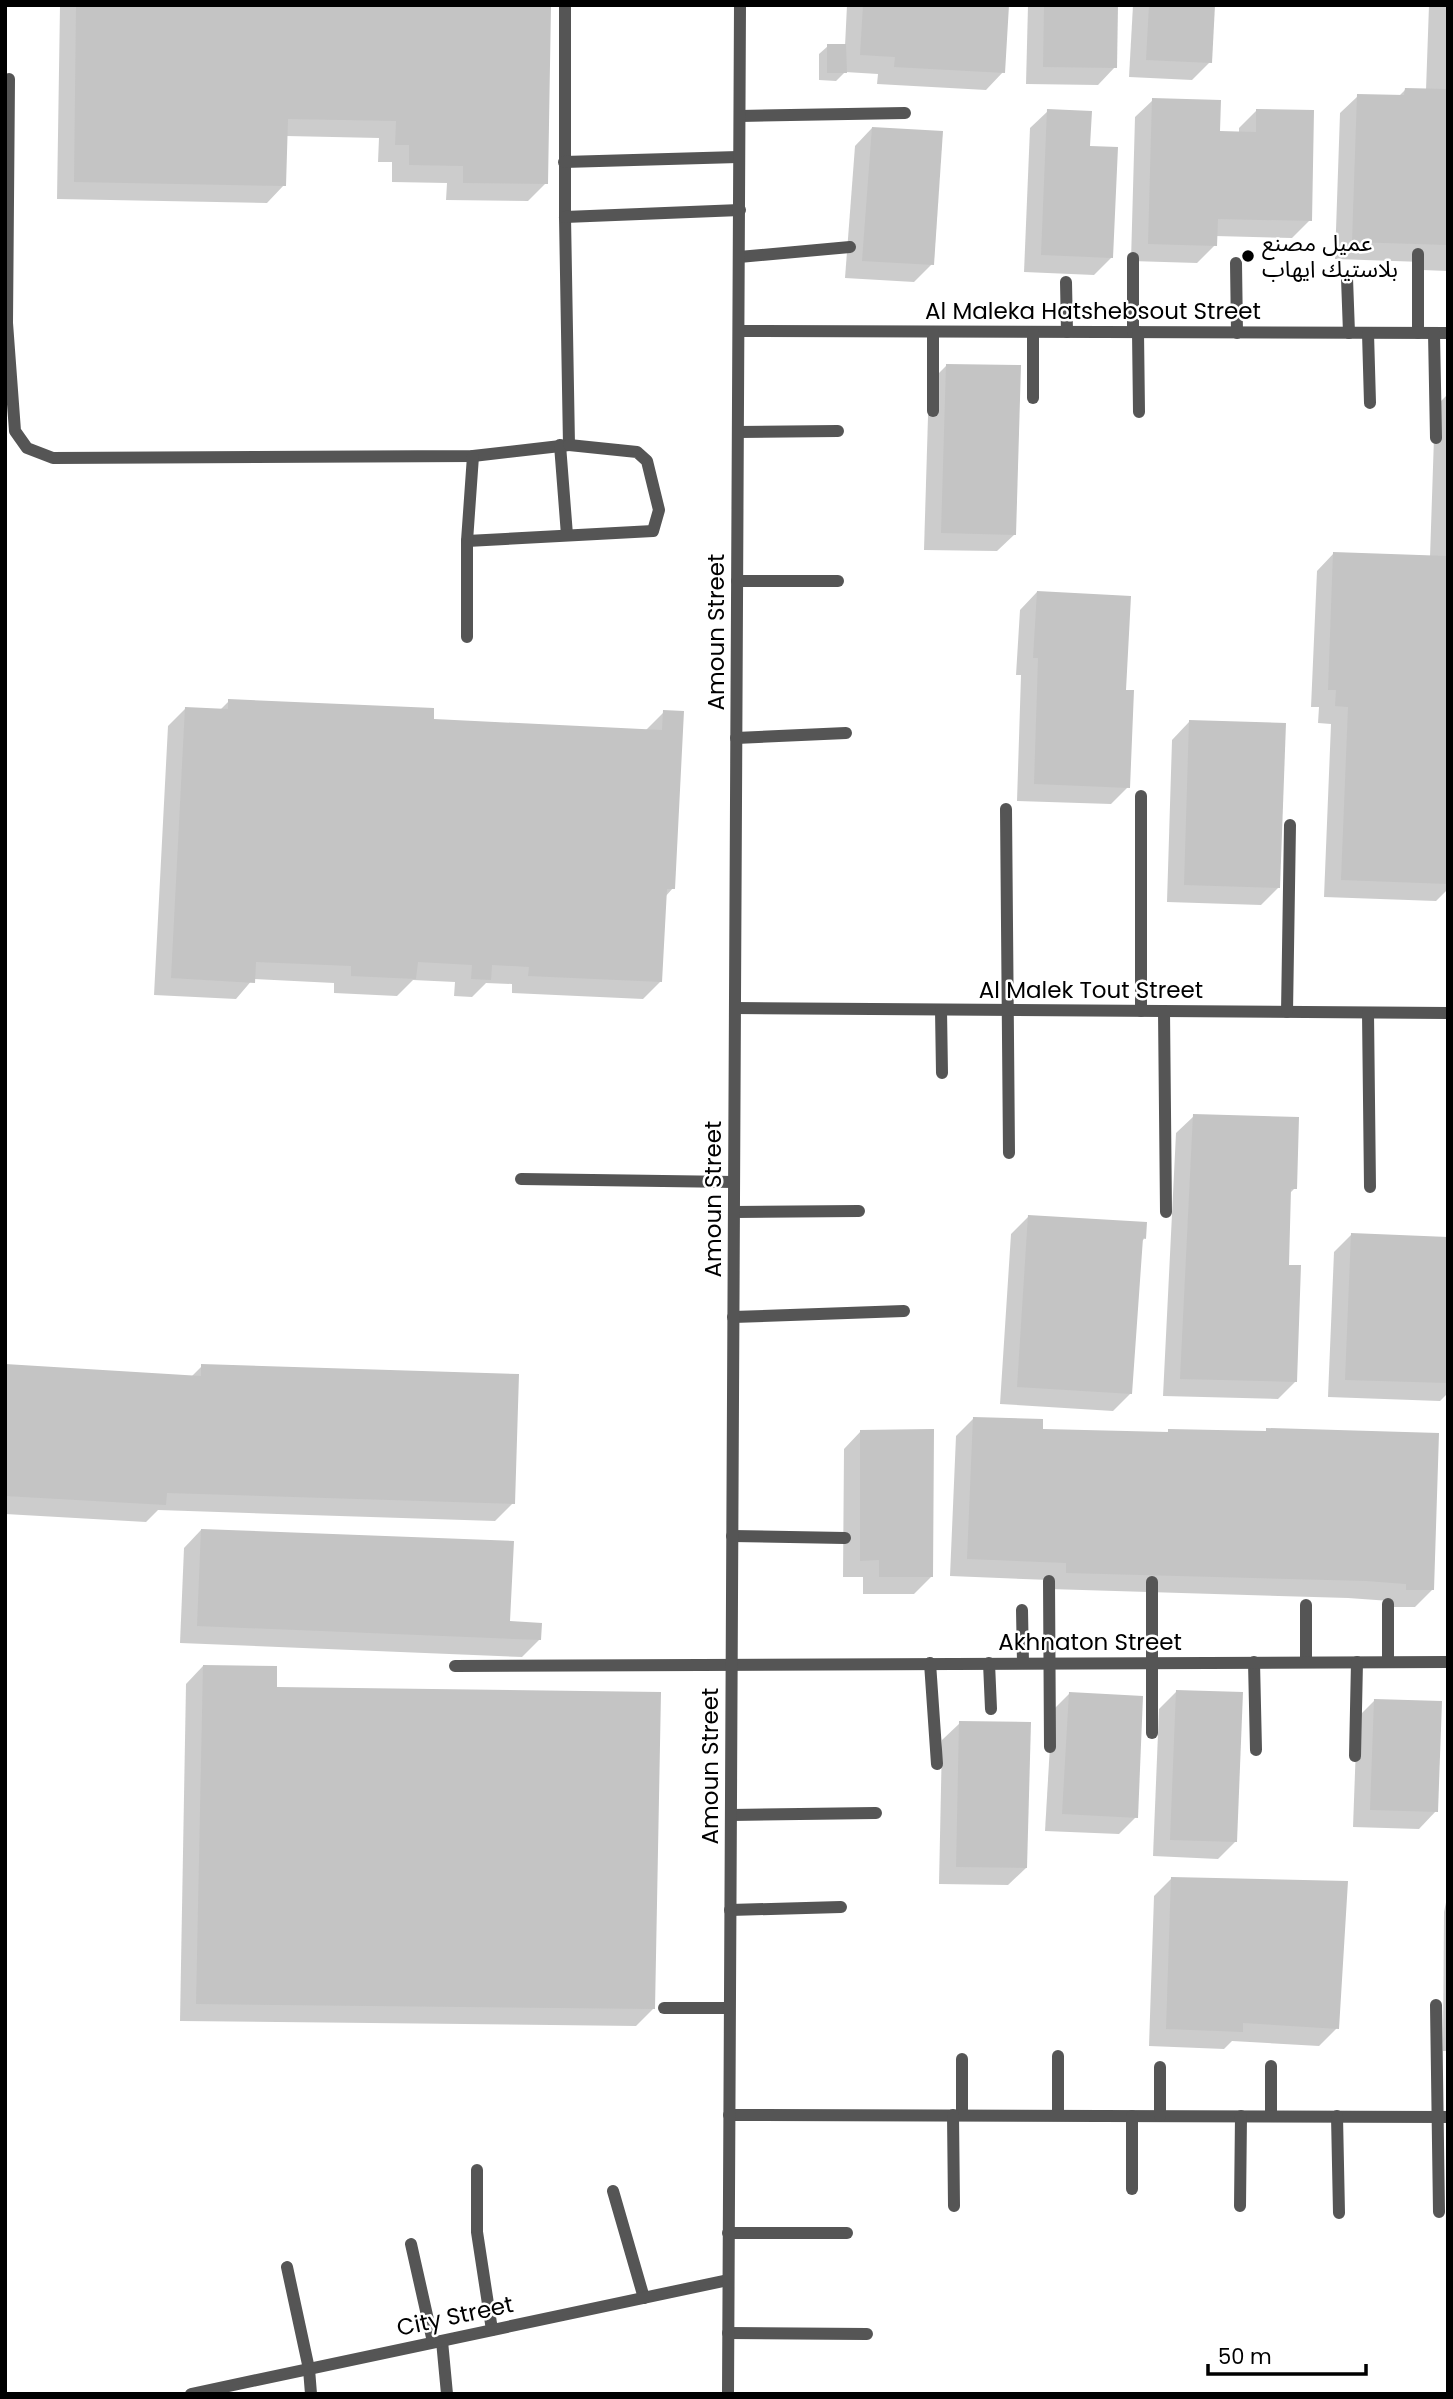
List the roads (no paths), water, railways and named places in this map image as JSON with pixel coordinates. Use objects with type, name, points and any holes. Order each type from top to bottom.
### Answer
[{"type":"lane","points":[[565,5],[567,535]]},
{"type":"lane","name":"Amoun Street","points":[[728,2394],[740,5]]},
{"type":"lane","points":[[9,79],[7,323],[15,431],[27,448],[53,458],[473,456],[565,445],[637,452],[647,461],[659,510],[653,531],[467,541]]},
{"type":"lane","points":[[740,116],[905,113]]},
{"type":"lane","points":[[564,162],[738,157]]},
{"type":"lane","points":[[565,217],[740,210]]},
{"type":"lane","points":[[739,257],[849,247]]},
{"type":"lane","points":[[1418,254],[1418,333]]},
{"type":"lane","points":[[1133,258],[1139,412]]},
{"type":"lane","points":[[1236,263],[1237,332]]},
{"type":"lane","points":[[1348,278],[1349,333]]},
{"type":"lane","points":[[1066,282],[1067,332]]},
{"type":"lane","name":"Al Maleka Hatshebsout Street","points":[[738,331],[1448,333]]},
{"type":"lane","points":[[933,332],[933,411]]},
{"type":"lane","points":[[1033,332],[1033,398]]},
{"type":"lane","points":[[1368,333],[1370,403]]},
{"type":"lane","points":[[1434,333],[1436,438]]},
{"type":"lane","points":[[738,432],[838,431]]},
{"type":"lane","points":[[467,637],[467,541],[473,456]]},
{"type":"lane","points":[[737,581],[838,581]]},
{"type":"lane","points":[[736,738],[846,733]]},
{"type":"lane","points":[[1141,796],[1141,1011]]},
{"type":"lane","points":[[1006,809],[1009,1153]]},
{"type":"lane","points":[[1287,1012],[1290,825]]},
{"type":"lane","name":"Al Malek Tout Street","points":[[735,1009],[1448,1013]]},
{"type":"lane","points":[[941,1010],[942,1073]]},
{"type":"lane","points":[[1164,1011],[1166,1212]]},
{"type":"lane","points":[[1368,1013],[1370,1187]]},
{"type":"lane","points":[[521,1179],[734,1182]]},
{"type":"lane","points":[[734,1212],[859,1212]]},
{"type":"lane","points":[[733,1317],[904,1311]]},
{"type":"lane","points":[[732,1536],[845,1538]]},
{"type":"lane","points":[[1049,1581],[1050,1747]]},
{"type":"lane","points":[[1152,1582],[1153,1733]]},
{"type":"lane","points":[[1388,1604],[1388,1662]]},
{"type":"lane","points":[[1306,1605],[1306,1662]]},
{"type":"lane","points":[[1022,1610],[1023,1663]]},
{"type":"lane","points":[[1254,1662],[1256,1749]]},
{"type":"lane","points":[[1355,1756],[1357,1662]]},
{"type":"lane","name":"Akhnaton Street","points":[[455,1666],[1448,1662]]},
{"type":"lane","points":[[930,1663],[937,1764]]},
{"type":"lane","points":[[989,1663],[991,1709]]},
{"type":"lane","points":[[730,1815],[876,1813]]},
{"type":"lane","points":[[730,1910],[841,1908]]},
{"type":"lane","points":[[1436,2005],[1443,2117],[1438,2212]]},
{"type":"lane","points":[[664,2008],[729,2008]]},
{"type":"lane","points":[[1058,2056],[1058,2115]]},
{"type":"lane","points":[[954,2206],[962,2059]]},
{"type":"lane","points":[[1270,2066],[1271,2116]]},
{"type":"lane","points":[[1160,2067],[1160,2116]]},
{"type":"lane","points":[[729,2115],[1443,2117]]},
{"type":"lane","points":[[1132,2116],[1132,2189]]},
{"type":"lane","points":[[1240,2206],[1241,2116]]},
{"type":"lane","points":[[1337,2116],[1339,2213]]},
{"type":"lane","points":[[477,2170],[477,2232],[492,2330]]},
{"type":"lane","points":[[613,2191],[644,2298]]},
{"type":"lane","points":[[728,2233],[847,2233]]},
{"type":"lane","points":[[411,2244],[438,2342],[447,2394]]},
{"type":"lane","points":[[287,2267],[309,2369],[311,2394]]},
{"type":"lane","name":"City Street","points":[[191,2394],[225,2390],[309,2369],[727,2280]]},
{"type":"lane","points":[[728,2333],[867,2334]]},
{"type":"place","name":"عميل مصنع بلاستيك ايهاب","points":[[1248,256]]}]
